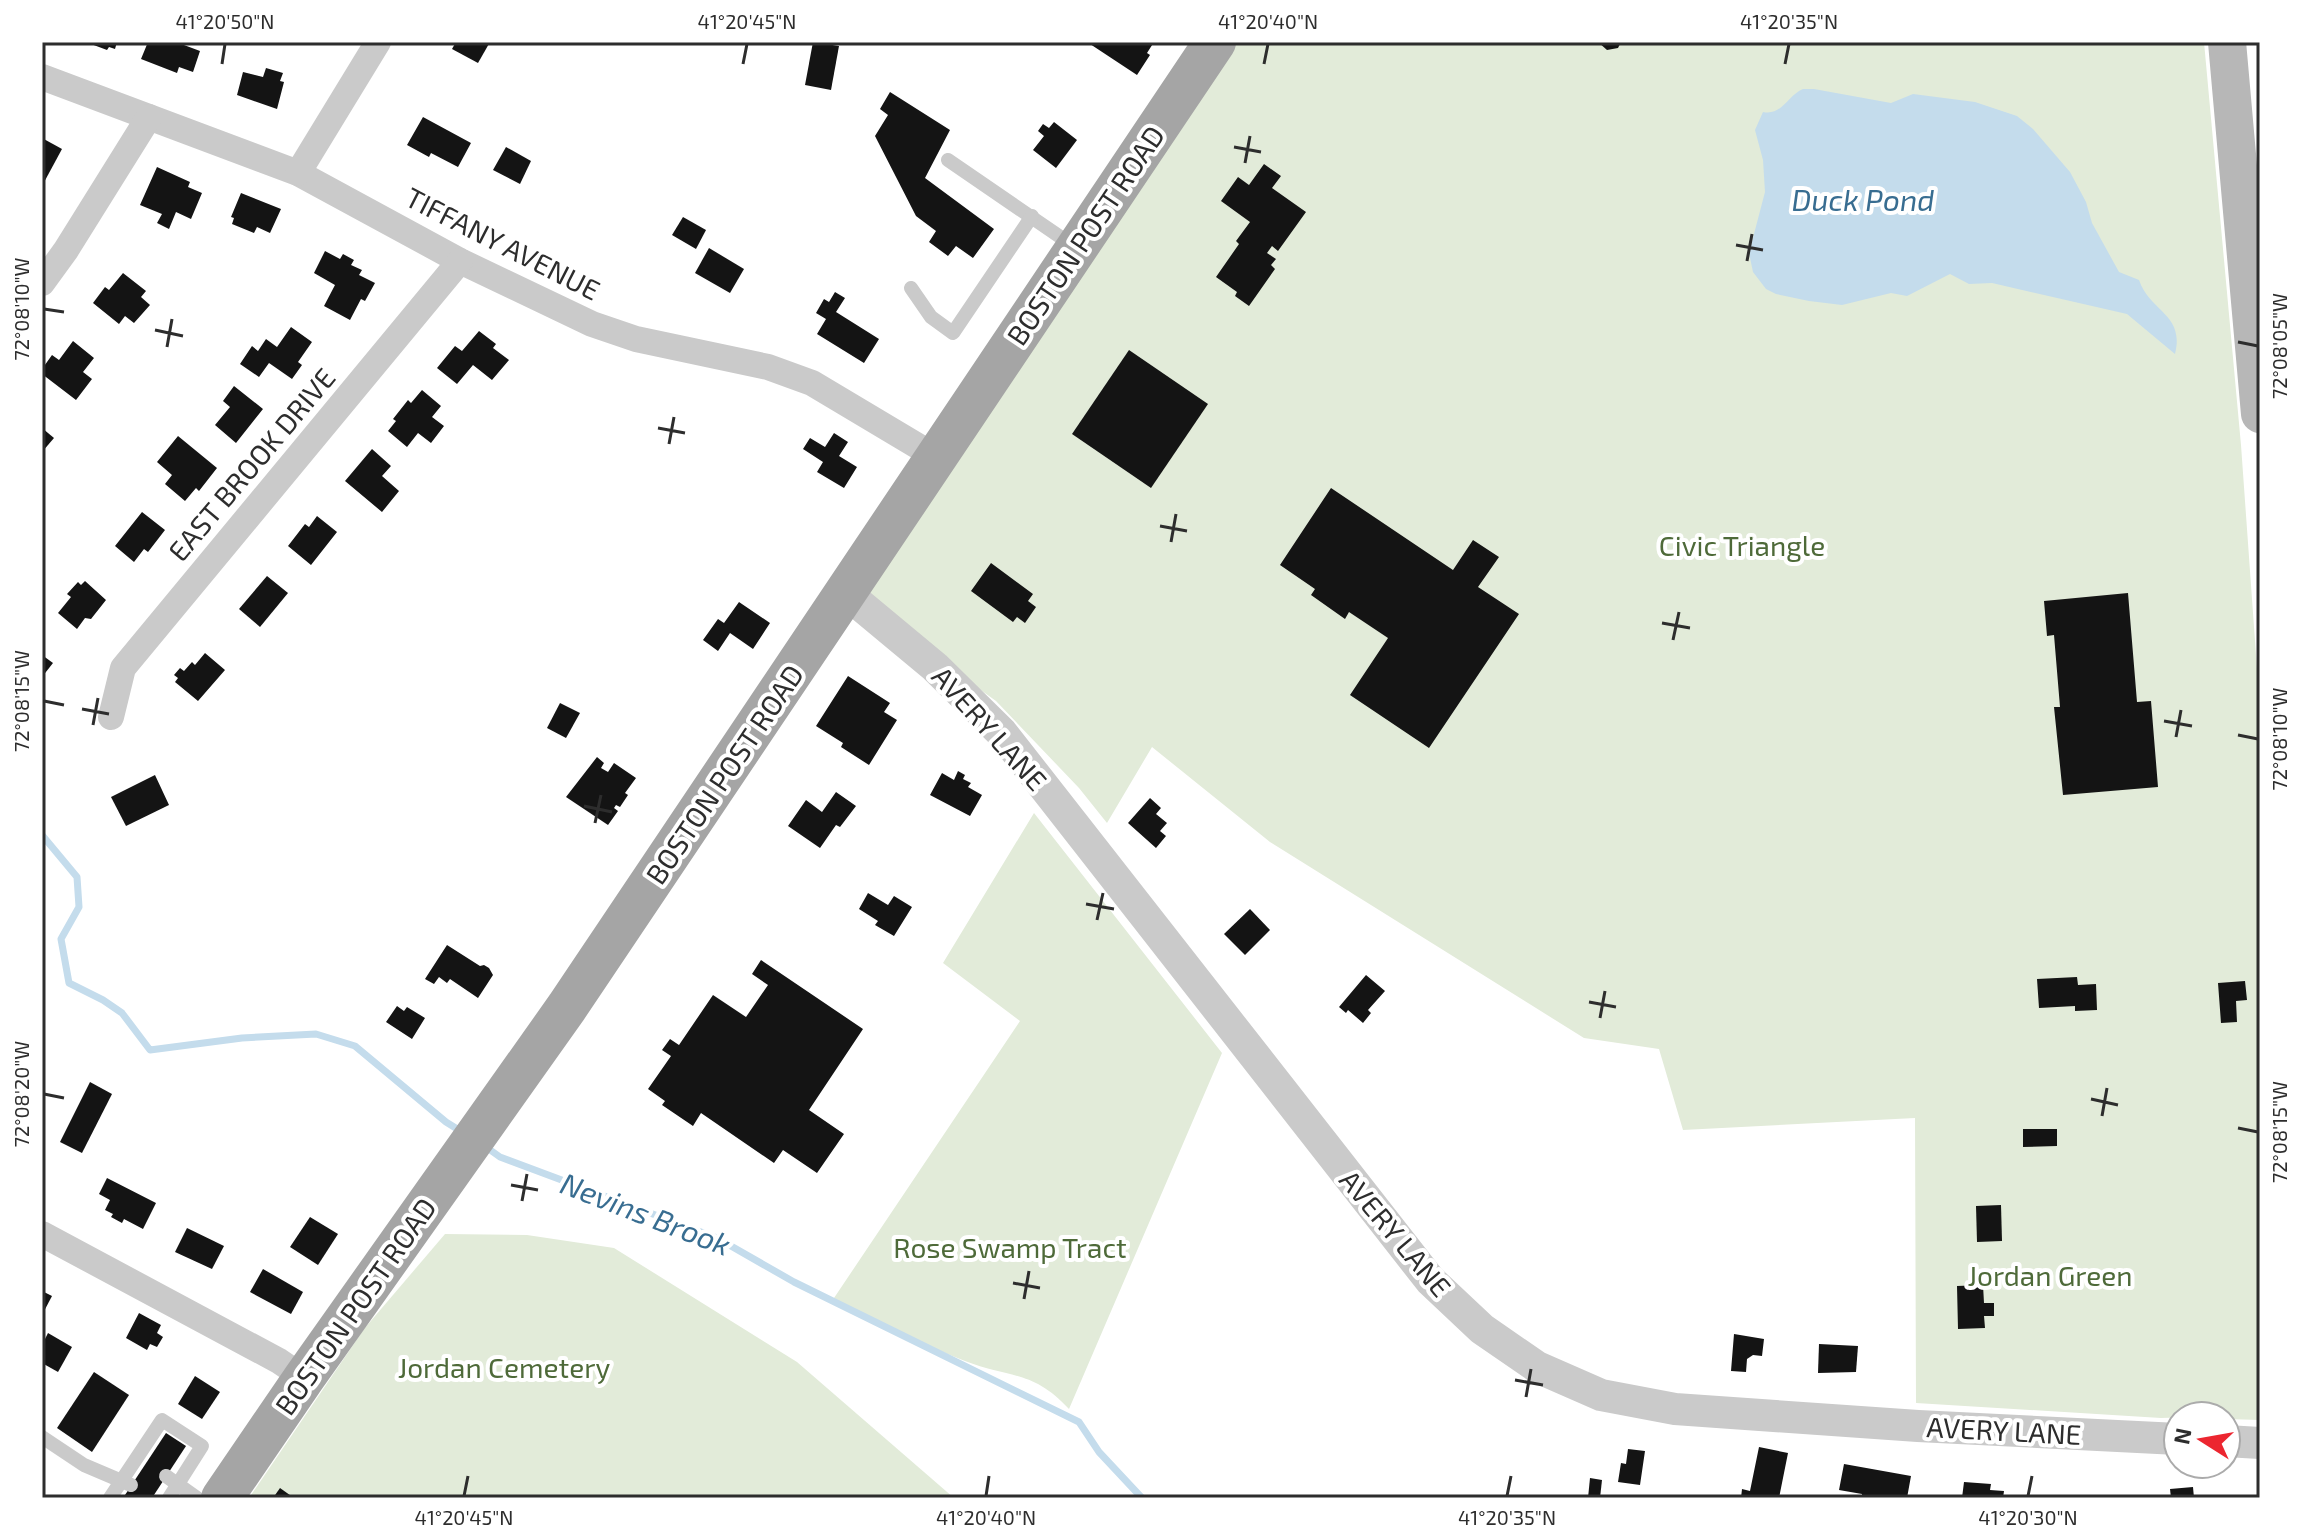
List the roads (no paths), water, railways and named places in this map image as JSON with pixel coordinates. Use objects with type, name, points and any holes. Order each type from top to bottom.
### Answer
[{"type":"main road","name":"BOSTON POST ROAD","points":[[222,1498],[567,1007],[1215,42]]},
{"type":"main road","points":[[2227,42],[2260,414]]},
{"type":"street","points":[[298,173],[378,42]]},
{"type":"street","name":"TIFFANY AVENUE","points":[[42,77],[298,173],[460,261],[592,324],[636,339],[768,367],[812,383],[936,457]]},
{"type":"street","points":[[42,283],[149,117]]},
{"type":"street","name":"EAST BROOK DRIVE","points":[[111,717],[123,668],[460,261]]},
{"type":"street","name":"AVERY LANE","points":[[846,593],[935,667],[1002,733],[1430,1280],[1482,1329],[1537,1367],[1601,1395],[1675,1409],[1918,1426],[2162,1438]]},
{"type":"street","points":[[42,1234],[279,1361],[304,1378]]},
{"type":"lane","points":[[948,160],[1076,248]]},
{"type":"lane","points":[[911,288],[931,317],[953,333],[1032,216]]},
{"type":"lane","points":[[110,1498],[127,1482],[162,1420],[202,1446],[172,1480],[169,1498]]},
{"type":"lane","points":[[42,1437],[84,1465],[127,1482]]},
{"type":"lane","points":[[172,1480],[197,1498]]},
{"type":"water","name":"Duck Pond","points":[[1803,89],[1891,103],[1913,94],[1975,102],[2017,116],[2033,129],[2070,172],[2086,202],[2092,223],[2119,272],[2139,280],[2144,291],[2171,321],[2177,341],[2175,354],[2127,314],[1992,283],[1969,284],[1950,274],[1907,296],[1891,293],[1842,305],[1809,301],[1766,289],[1753,272],[1749,253],[1765,192],[1763,160],[1755,130],[1763,112],[1775,111]]},
{"type":"waterway","name":"Nevins Brook","points":[[42,835],[77,877],[79,907],[61,939],[69,983],[122,1013],[150,1050],[242,1038],[316,1034],[355,1046],[462,1132]]},
{"type":"waterway","name":"Nevins Brook","points":[[486,1147],[500,1157],[717,1238],[794,1282],[1079,1422],[1099,1452],[1142,1498]]},
{"type":"park label","name":"Civic Triangle","points":[[1742,545]]},
{"type":"park label","name":"Rose Swamp Tract","points":[[1010,1247]]},
{"type":"park label","name":"Jordan Green","points":[[2050,1275]]},
{"type":"park label","name":"Jordan Cemetery","points":[[504,1367]]}]
